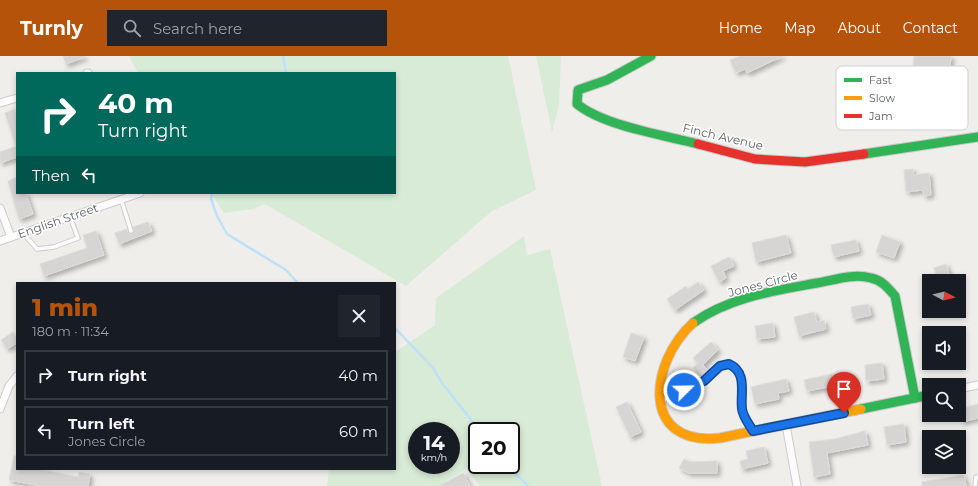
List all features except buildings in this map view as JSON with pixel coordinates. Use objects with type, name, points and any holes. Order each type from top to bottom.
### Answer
[{"type":"street","name":"Finch Avenue","points":[[651,56],[612,77],[578,90],[577,104],[587,112],[606,120],[755,159],[805,162],[978,137]]},
{"type":"street","points":[[0,103],[16,98]]},
{"type":"street","name":"English Street","points":[[0,241],[137,194]]},
{"type":"street","points":[[0,208],[11,237]]},
{"type":"street","name":"Jones Circle","points":[[915,398],[895,296],[886,284],[870,277],[830,281],[747,298],[714,311],[697,320],[675,344],[659,381],[660,403],[665,416],[675,430],[690,437],[707,439],[786,425],[915,398],[922,396]]},
{"type":"street","points":[[0,409],[8,386],[16,377]]},
{"type":"street","points":[[966,388],[978,385]]},
{"type":"street","points":[[786,425],[797,486]]},
{"type":"lane","points":[[121,199],[132,232]]},
{"type":"lane","points":[[23,233],[37,249],[54,247],[78,238],[70,217]]},
{"type":"lane","points":[[660,403],[704,381],[723,364],[731,364],[741,375],[743,386],[742,408],[753,431]]},
{"type":"lane","points":[[975,486],[976,477],[978,477]]},
{"type":"green space","points":[[129,56],[508,56],[536,190],[492,211],[406,286],[265,204],[253,209],[224,213],[212,194],[396,194],[396,72],[137,72]]},
{"type":"green space","points":[[536,56],[561,56],[559,106],[552,132]]},
{"type":"green space","points":[[524,236],[527,255],[550,249],[602,486],[480,486],[470,474],[520,474],[520,422],[468,422],[468,471],[466,469],[460,473],[460,422],[408,422],[408,474],[458,474],[439,486],[327,486],[329,470],[396,470],[396,351],[435,325],[436,298]]},
{"type":"waterway","points":[[283,56],[286,72]]},
{"type":"waterway","points":[[212,194],[211,199],[217,216],[227,234],[286,270],[297,282]]},
{"type":"waterway","points":[[396,329],[433,368],[442,383],[473,422]]},
{"type":"waterway","points":[[516,474],[528,486]]},
{"type":"traffic: fast","points":[[651,56],[607,80],[578,90],[577,104],[589,112],[618,124],[698,144]]},
{"type":"traffic: fast","points":[[864,154],[978,137]]},
{"type":"traffic: fast","points":[[693,323],[722,307],[768,292],[858,276],[875,279],[884,285],[895,296],[915,398]]},
{"type":"traffic: fast","points":[[861,409],[922,396]]},
{"type":"traffic: slow","points":[[693,323],[678,340],[667,359],[661,379],[660,399],[665,416],[676,429],[694,437],[720,438],[861,409]]},
{"type":"traffic: jam","points":[[698,144],[755,159],[805,162],[864,154]]},
{"type":"route","points":[[684,390],[711,377],[723,364],[729,364],[733,366],[741,375],[743,382],[742,408],[753,431],[844,413]]}]
